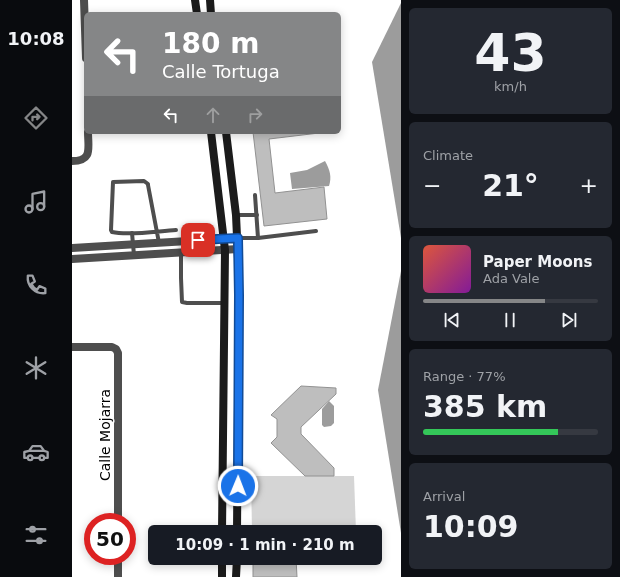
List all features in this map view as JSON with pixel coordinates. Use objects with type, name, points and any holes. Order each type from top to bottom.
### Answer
[{"type":"main road","points":[[195,0],[197,12]]},
{"type":"main road","points":[[210,0],[211,12]]},
{"type":"main road","points":[[211,134],[225,250],[222,525]]},
{"type":"main road","points":[[226,134],[238,238],[237,525]]},
{"type":"main road","points":[[222,565],[222,577]]},
{"type":"main road","points":[[236,577],[237,565]]},
{"type":"street","points":[[84,0],[84,12]]},
{"type":"street","points":[[72,161],[81,161],[86,157],[88,151],[88,134]]},
{"type":"street","points":[[72,248],[238,238]]},
{"type":"street","points":[[72,259],[238,249]]},
{"type":"street","name":"Calle Mojarra","points":[[72,347],[112,347],[116,349],[118,353],[118,513]]},
{"type":"street","points":[[118,565],[118,577]]},
{"type":"lane","points":[[160,243],[157,231],[148,184],[144,181],[114,182],[112,184],[111,231],[114,233],[132,232],[157,231],[176,230]]},
{"type":"lane","points":[[255,195],[258,238]]},
{"type":"lane","points":[[236,215],[257,215]]},
{"type":"lane","points":[[238,238],[258,238],[316,231]]},
{"type":"lane","points":[[132,232],[134,255]]},
{"type":"lane","points":[[181,252],[182,302],[225,303]]},
{"type":"shaded area","points":[[401,3],[401,238],[372,62]]},
{"type":"shaded area","points":[[325,161],[330,174],[329,186],[292,189],[290,173],[307,170]]},
{"type":"shaded area","points":[[401,271],[401,533],[378,390]]},
{"type":"shaded area","points":[[329,401],[334,406],[334,423],[331,426],[324,427],[322,425],[322,409]]},
{"type":"shaded area","points":[[251,476],[354,476],[356,525],[252,525]]},
{"type":"building","points":[[253,134],[311,134],[269,139],[275,193],[324,187],[327,219],[264,226]]},
{"type":"building","points":[[301,386],[336,388],[336,394],[301,427],[301,434],[334,468],[334,476],[305,476],[271,443],[277,437],[277,419],[271,415]]},
{"type":"building","points":[[253,565],[296,565],[297,577],[253,577]]},
{"type":"route","points":[[198,240],[238,238],[238,486]]}]
